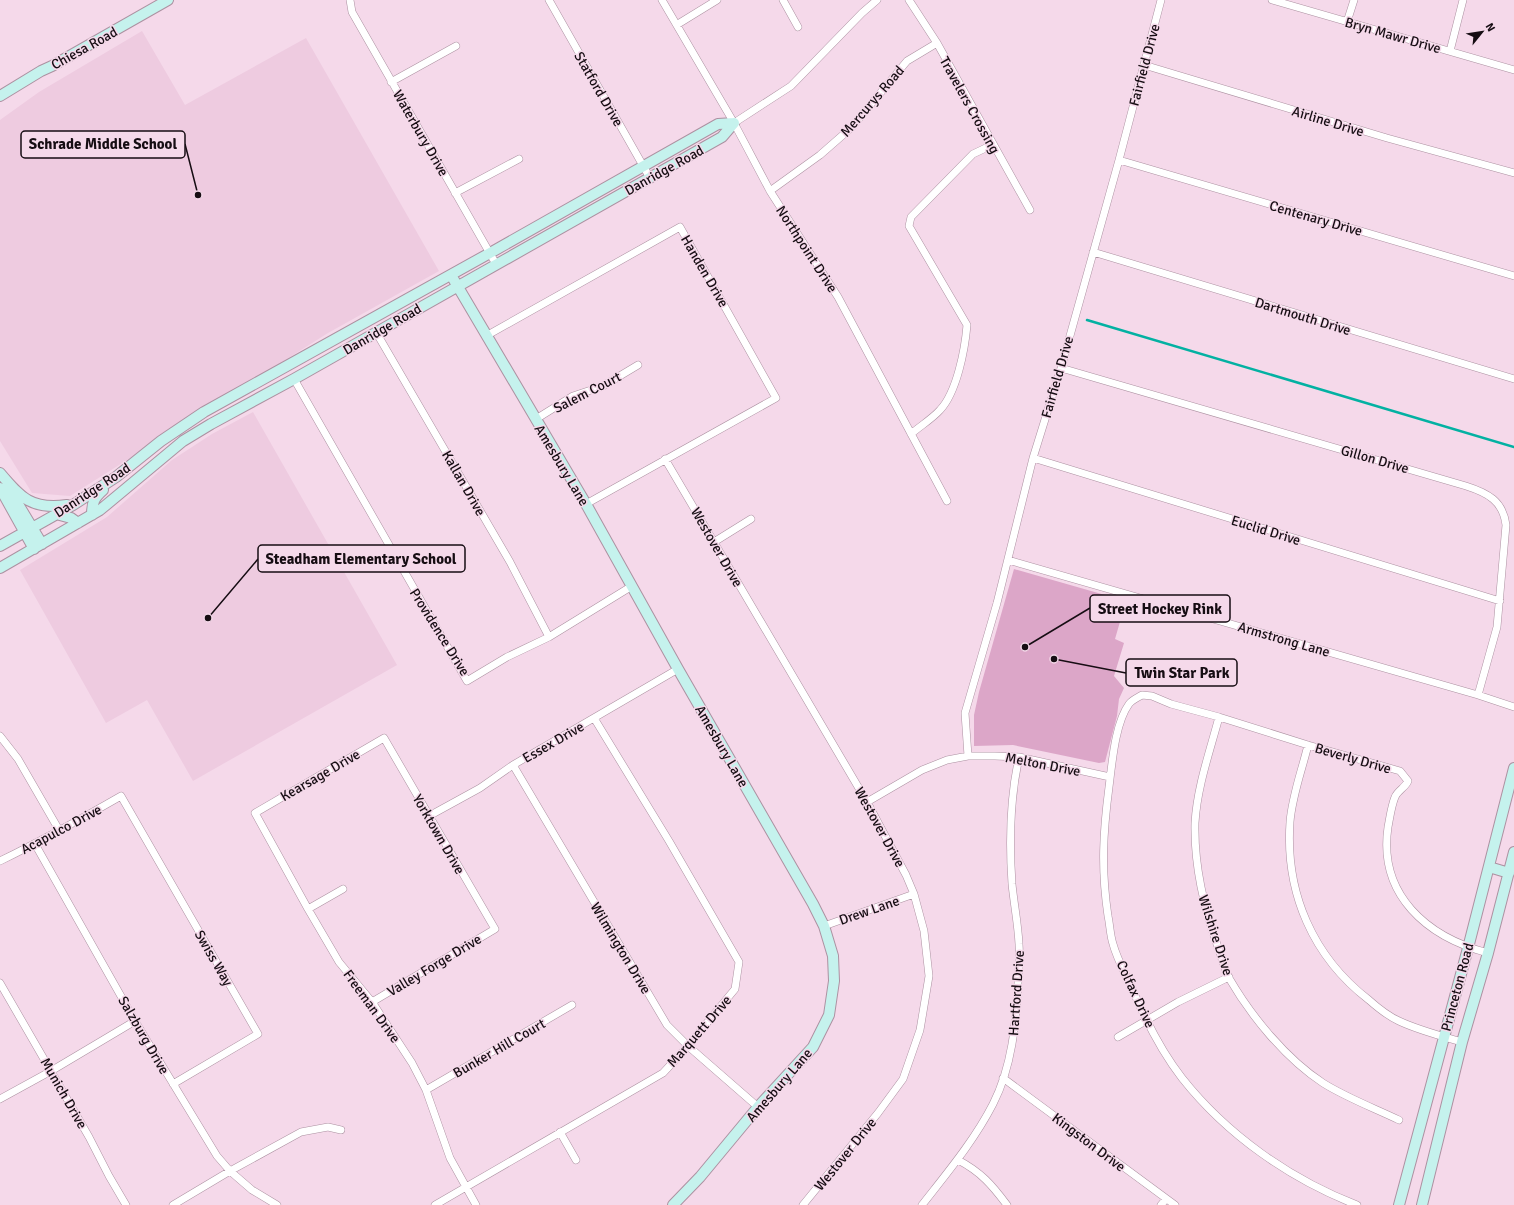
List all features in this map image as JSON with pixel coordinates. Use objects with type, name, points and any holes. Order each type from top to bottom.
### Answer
[{"type":"street","name":"Chiesa Road","points":[[0,96],[41,71],[168,0]]},
{"type":"street","name":"Waterbury Drive","points":[[350,0],[352,12],[496,264]]},
{"type":"street","name":"Statford Drive","points":[[549,0],[650,178]]},
{"type":"street","name":"Northpoint Drive","points":[[662,0],[678,24],[734,123],[770,191],[838,297],[947,501]]},
{"type":"street","points":[[678,24],[717,0]]},
{"type":"street","points":[[783,0],[798,26]]},
{"type":"street","name":"Danridge Road","points":[[37,547],[100,510],[183,441],[211,424],[294,379],[722,137],[734,123],[791,86],[862,13],[877,0]]},
{"type":"street","name":"Travelers Crossing","points":[[909,0],[937,43],[992,145],[1030,210]]},
{"type":"street","name":"Fairfield Drive","points":[[968,756],[965,713],[1008,560],[1033,458],[1061,368],[1119,160],[1161,0]]},
{"type":"street","name":"Bryn Mawr Drive","points":[[1272,0],[1514,70]]},
{"type":"street","points":[[1347,22],[1354,0]]},
{"type":"street","points":[[1450,51],[1464,0]]},
{"type":"street","name":"Mercurys Road","points":[[770,191],[820,155],[852,127],[907,60],[937,43]]},
{"type":"street","points":[[391,82],[456,46]]},
{"type":"street","name":"Airline Drive","points":[[1144,65],[1387,138],[1514,173]]},
{"type":"street","name":"Danridge Road","points":[[28,530],[73,505],[116,478],[161,441],[188,422],[718,124],[734,123]]},
{"type":"street","points":[[911,434],[940,410],[953,390],[966,341],[967,325],[909,226],[911,217],[973,154],[992,145]]},
{"type":"street","points":[[455,193],[519,159]]},
{"type":"street","name":"Centenary Drive","points":[[1119,160],[1514,276]]},
{"type":"street","name":"Handen Drive","points":[[486,336],[680,227],[776,398],[665,459]]},
{"type":"street","name":"Dartmouth Drive","points":[[1093,252],[1514,379]]},
{"type":"street","name":"Amesbury Lane","points":[[451,275],[586,504],[678,669],[813,904],[824,926],[833,956],[834,981],[829,1015],[813,1047],[758,1107],[700,1177],[673,1205]]},
{"type":"street","name":"Kallan Drive","points":[[376,332],[510,562],[549,636]]},
{"type":"street","name":"Salem Court","points":[[536,420],[572,396],[603,386],[638,365]]},
{"type":"street","name":"Gillon Drive","points":[[1061,368],[1482,491],[1493,499],[1499,505],[1505,517],[1506,525],[1497,627],[1478,695]]},
{"type":"street","name":"Providence Drive","points":[[294,379],[467,681],[506,657],[549,636],[632,586]]},
{"type":"street","name":"Euclid Drive","points":[[1033,458],[1500,601]]},
{"type":"street","points":[[586,504],[665,459]]},
{"type":"street","name":"Westover Drive","points":[[665,459],[867,802],[906,875],[914,894],[924,931],[929,976],[920,1030],[903,1079],[878,1113],[803,1205]]},
{"type":"street","points":[[0,473],[16,493],[32,503],[53,507],[73,505]]},
{"type":"street","points":[[0,473],[37,547],[0,568]]},
{"type":"street","points":[[92,515],[92,508],[95,498],[116,478]]},
{"type":"street","points":[[0,488],[28,530]]},
{"type":"street","points":[[56,514],[71,518],[78,523]]},
{"type":"street","points":[[714,542],[751,519]]},
{"type":"street","points":[[0,546],[28,530]]},
{"type":"street","name":"Armstrong Lane","points":[[1008,560],[1478,695],[1514,707]]},
{"type":"street","name":"Essex Drive","points":[[429,816],[480,788],[513,765],[678,669]]},
{"type":"street","name":"Beverly Drive","points":[[1142,695],[1152,696],[1171,704],[1219,716],[1308,745],[1400,771],[1408,781],[1405,786],[1399,790],[1395,798],[1390,813],[1387,836],[1387,852],[1390,872],[1397,888],[1419,919],[1431,928],[1468,948],[1488,953]]},
{"type":"street","name":"Colfax Drive","points":[[1142,695],[1129,705],[1124,715],[1115,744],[1104,826],[1103,852],[1106,897],[1113,944],[1146,1020],[1181,1077],[1198,1097],[1239,1136],[1269,1159],[1330,1195],[1357,1205]]},
{"type":"street","name":"Wilshire Drive","points":[[1219,716],[1198,799],[1195,823],[1199,880],[1212,932],[1229,977],[1248,1007],[1265,1029],[1302,1067],[1323,1083],[1358,1102],[1400,1120]]},
{"type":"street","name":"Marquett Drive","points":[[435,1205],[663,1073],[688,1046],[735,989],[739,962],[669,841],[594,718]]},
{"type":"street","points":[[0,736],[18,759],[59,830]]},
{"type":"street","name":"Kearsage Drive","points":[[255,813],[384,738]]},
{"type":"street","name":"Yorktown Drive","points":[[384,738],[495,929]]},
{"type":"street","points":[[1308,745],[1293,802],[1290,821],[1290,861],[1296,893],[1307,924],[1322,953],[1338,972],[1362,995],[1383,1012],[1399,1021],[1462,1042]]},
{"type":"street","name":"Melton Drive","points":[[867,802],[922,770],[947,760],[968,756],[1018,757],[1110,777]]},
{"type":"street","name":"Hartford Drive","points":[[922,1205],[958,1160],[986,1118],[1004,1078],[1014,1034],[1019,970],[1019,944],[1012,884],[1010,834],[1013,781],[1018,757]]},
{"type":"street","name":"Wilmington Drive","points":[[513,765],[667,1025],[688,1046],[758,1107]]},
{"type":"street","name":"Princeton Road","points":[[1400,1205],[1514,768]]},
{"type":"street","name":"Acapulco Drive","points":[[0,861],[35,844],[121,796]]},
{"type":"street","name":"Swiss Way","points":[[121,796],[258,1034],[173,1084]]},
{"type":"street","name":"Freeman Drive","points":[[255,813],[339,962],[372,1002],[412,1063],[426,1090],[450,1158],[476,1205]]},
{"type":"street","name":"Salzburg Drive","points":[[35,844],[135,1020],[217,1156],[230,1171],[252,1190],[277,1205]]},
{"type":"street","name":"Princeton Road","points":[[1422,1205],[1462,1042],[1488,953],[1514,852]]},
{"type":"street","points":[[1489,867],[1509,873]]},
{"type":"street","points":[[308,909],[343,889]]},
{"type":"street","name":"Drew Lane","points":[[824,926],[914,894]]},
{"type":"street","name":"Valley Forge Drive","points":[[372,1002],[495,929]]},
{"type":"street","points":[[1118,1037],[1178,1002],[1229,977]]},
{"type":"street","name":"Munich Drive","points":[[0,983],[89,1137],[126,1205]]},
{"type":"street","name":"Bunker Hill Court","points":[[426,1090],[572,1005]]},
{"type":"street","points":[[0,1099],[51,1071],[135,1020]]},
{"type":"street","name":"Kingston Drive","points":[[1004,1078],[1175,1205]]},
{"type":"street","points":[[173,1205],[230,1171],[301,1132],[328,1127],[341,1130]]},
{"type":"street","points":[[560,1132],[576,1160]]},
{"type":"street","points":[[958,1160],[974,1168],[992,1185],[1007,1205]]},
{"type":"street","points":[[1161,1205],[1166,1199]]},
{"type":"shaded area","points":[[142,31],[185,105],[306,38],[439,271],[328,333],[70,496],[32,493],[0,441],[0,120],[39,92]]},
{"type":"shaded area","points":[[253,412],[397,665],[193,781],[147,700],[106,723],[20,570],[107,517],[172,460],[212,434]]},
{"type":"shaded area","points":[[1014,569],[1126,601],[1115,639],[1124,643],[1114,676],[1124,688],[1119,699],[1117,716],[1105,762],[1099,763],[1013,745],[974,746],[974,715],[979,692]]},
{"type":"waterway","points":[[1087,320],[1514,447]]},
{"type":"place","name":"Schrade Middle School","points":[[198,195]]},
{"type":"place","name":"Steadham Elementary School","points":[[208,618]]},
{"type":"place","name":"Street Hockey Rink","points":[[1025,647]]},
{"type":"place","name":"Twin Star Park","points":[[1054,659]]}]
